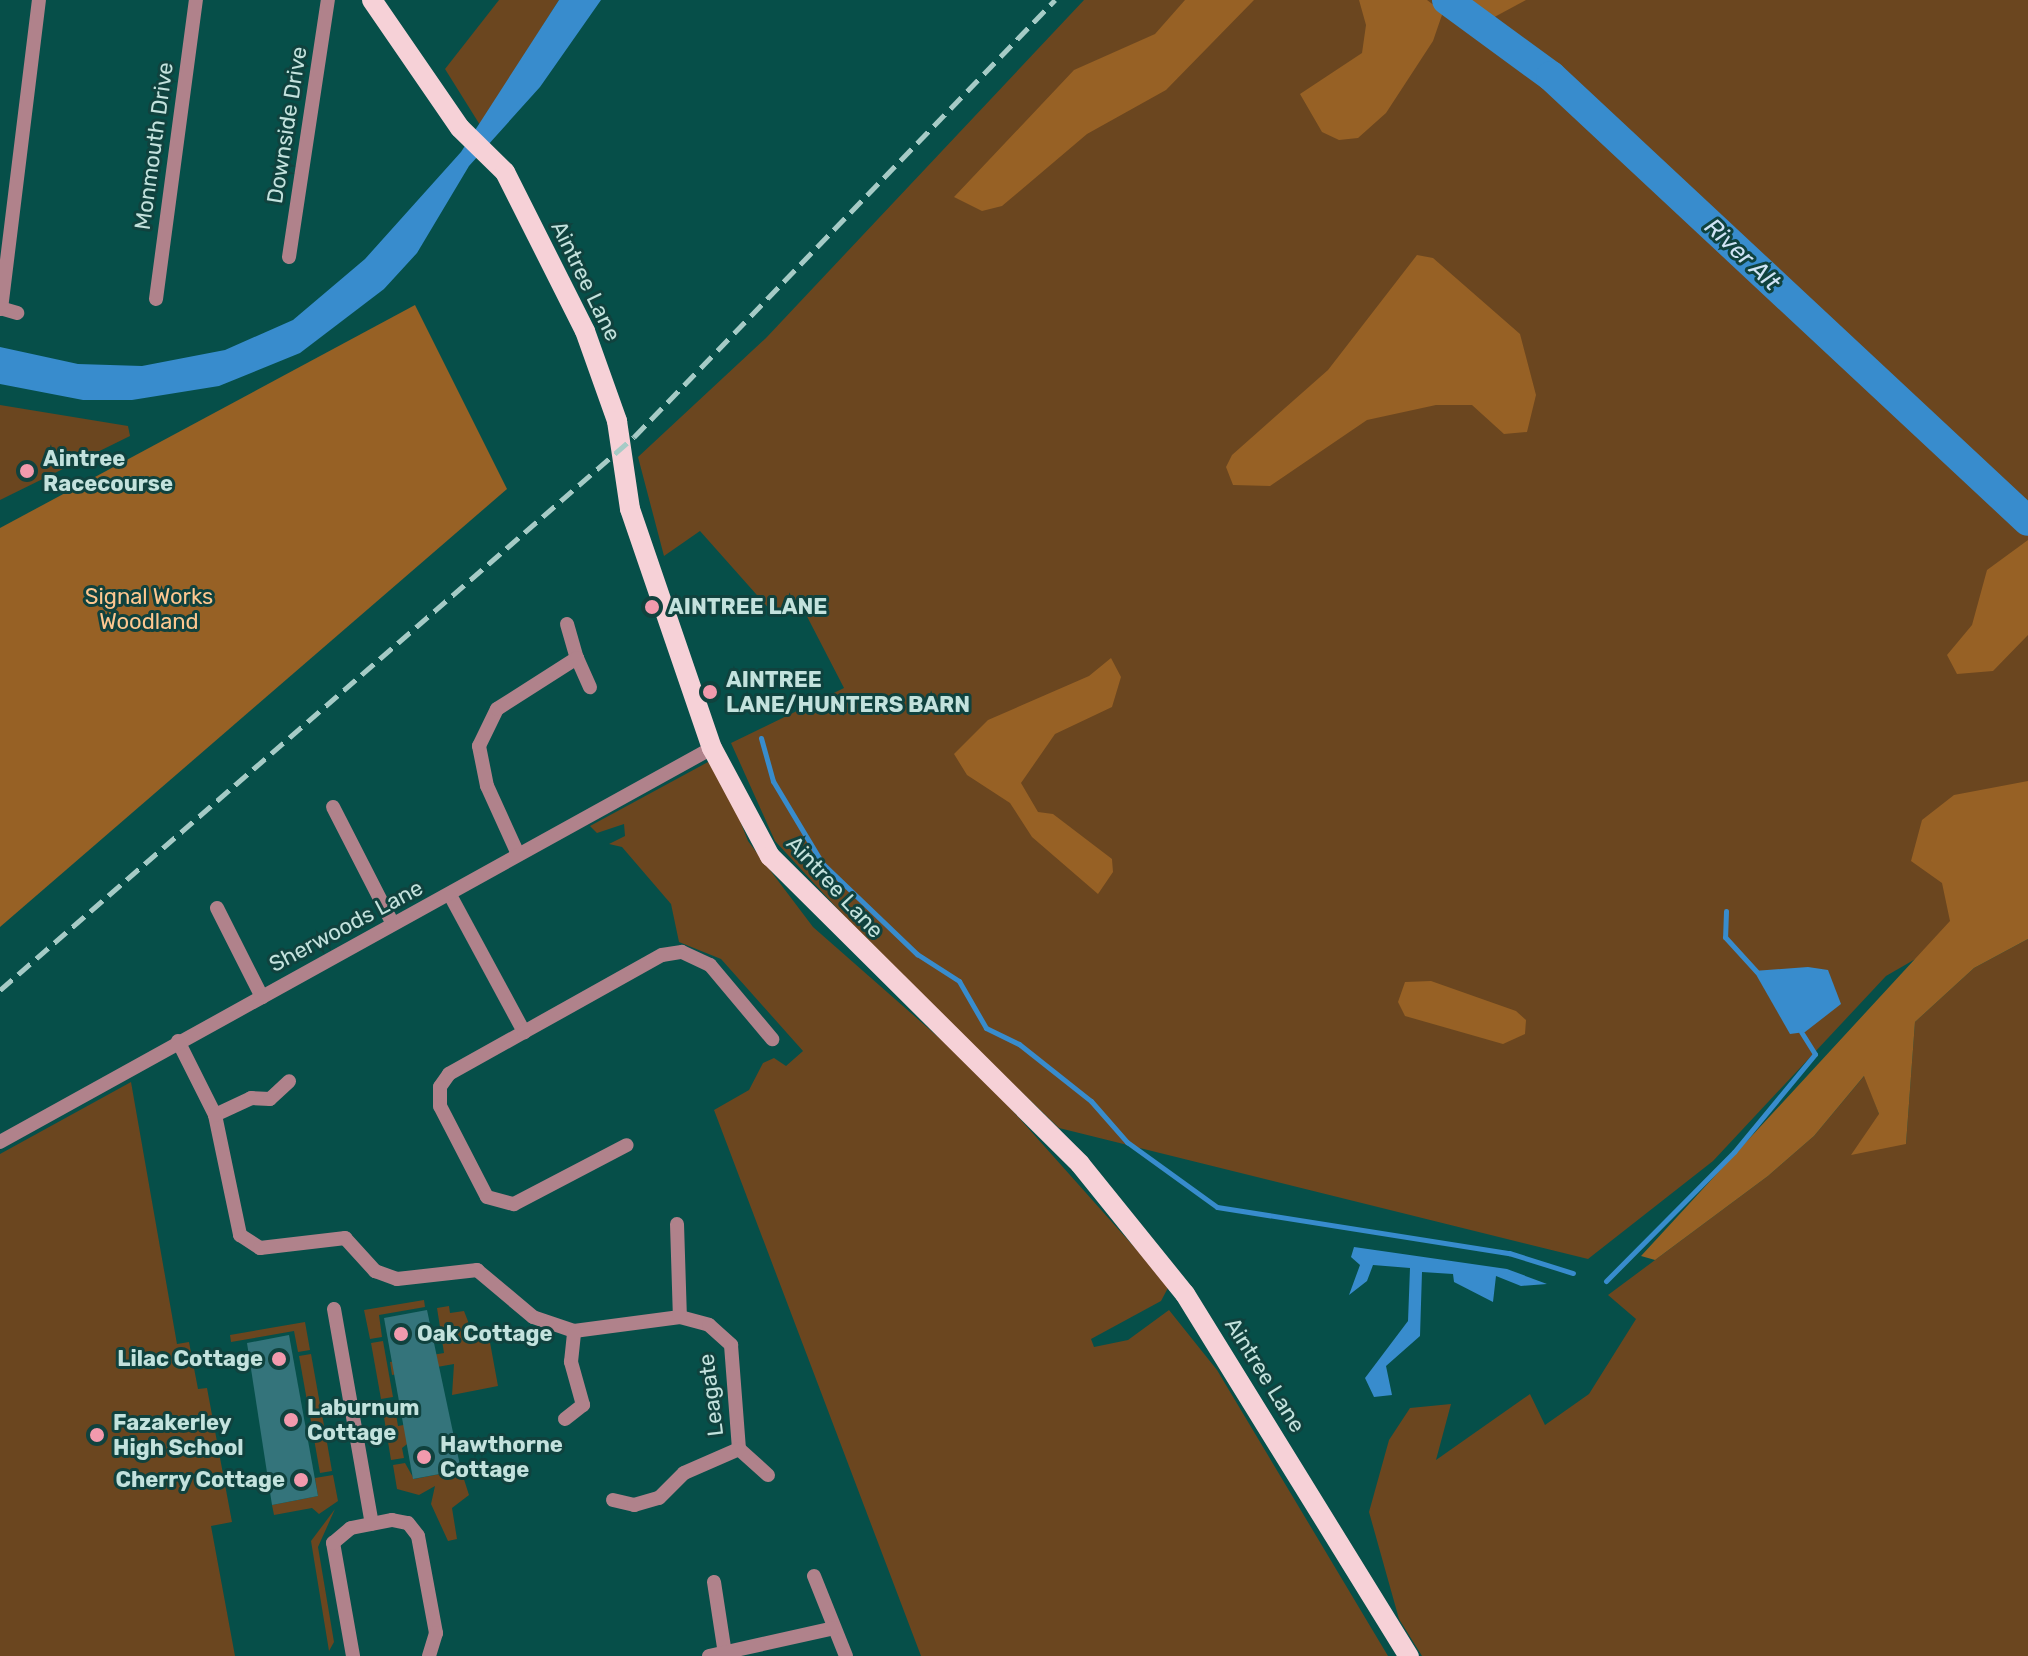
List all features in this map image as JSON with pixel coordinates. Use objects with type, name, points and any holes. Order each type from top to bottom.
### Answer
[{"type":"main road","name":"Aintree Lane","points":[[376,5],[465,133],[493,160],[603,374],[630,509],[712,748],[770,856],[1080,1164],[1185,1294],[1409,1656]]},
{"type":"street","points":[[17,313],[1,308],[39,0]]},
{"type":"street","name":"Monmouth Drive","points":[[156,299],[196,0]]},
{"type":"street","name":"Downside Drive","points":[[289,257],[328,0]]},
{"type":"street","points":[[567,624],[590,687]]},
{"type":"street","points":[[517,852],[487,786],[479,746],[497,709],[577,658]]},
{"type":"street","name":"Sherwoods Lane","points":[[0,1142],[178,1041],[450,895],[517,852],[712,748]]},
{"type":"street","points":[[333,807],[393,924]]},
{"type":"street","points":[[450,895],[524,1032]]},
{"type":"street","points":[[217,908],[262,997]]},
{"type":"street","points":[[627,1145],[514,1204],[487,1197],[440,1106],[440,1087],[449,1074],[662,955],[682,952],[710,965],[772,1039]]},
{"type":"street","points":[[178,1041],[215,1115],[251,1098],[270,1099],[289,1081]]},
{"type":"street","name":"Leagate","points":[[215,1115],[233,1216],[240,1235],[260,1248],[322,1235],[345,1238],[375,1271],[397,1279],[477,1270],[533,1317],[574,1331],[680,1317],[709,1325],[731,1345],[739,1449],[768,1475]]},
{"type":"street","points":[[677,1224],[680,1317]]},
{"type":"street","points":[[334,1309],[372,1524]]},
{"type":"street","points":[[565,1419],[583,1405],[571,1362],[574,1331]]},
{"type":"street","name":"Leagate","points":[[613,1500],[634,1505],[659,1498],[684,1473],[739,1449]]},
{"type":"street","points":[[353,1656],[333,1543],[342,1532],[401,1521],[418,1536],[436,1633],[429,1656]]},
{"type":"street","points":[[814,1576],[846,1656]]},
{"type":"street","points":[[714,1582],[725,1654]]},
{"type":"street","points":[[709,1656],[834,1628]]},
{"type":"shaded area","points":[[499,0],[559,0],[480,125],[445,69]]},
{"type":"shaded area","points":[[1084,0],[2028,0],[2028,801],[1976,924],[1886,976],[1713,1161],[1588,1259],[1059,1128],[894,970],[775,841],[731,743],[844,688],[798,599],[773,613],[700,531],[664,556],[638,457],[766,338]]},
{"type":"shaded area","name":"Aintree Racecourse","points":[[0,405],[128,426],[130,436],[0,500]]},
{"type":"shaded area","points":[[708,762],[719,767],[748,841],[813,927],[978,1072],[1169,1286],[1161,1301],[1091,1339],[1094,1347],[1128,1340],[1169,1310],[1217,1370],[1388,1656],[921,1656],[714,1110],[749,1090],[763,1063],[774,1058],[786,1066],[803,1051],[721,959],[679,942],[671,904],[622,847],[609,844],[625,836],[624,824],[597,833],[590,826]]},
{"type":"shaded area","points":[[2028,939],[2028,1656],[1422,1656],[1399,1619],[1369,1512],[1389,1440],[1410,1408],[1451,1404],[1436,1460],[1530,1394],[1545,1425],[1589,1394],[1636,1319],[1608,1295],[1768,1176],[1814,1136],[1865,1075],[1879,1114],[1906,1144],[1915,1022],[1974,968]]},
{"type":"shaded area","name":"Fazakerley High School","points":[[131,1082],[177,1344],[189,1342],[198,1389],[207,1388],[232,1522],[211,1526],[235,1656],[0,1656],[0,1154]]},
{"type":"shaded area","points":[[424,1300],[425,1307],[379,1315],[382,1337],[370,1339],[364,1310]]},
{"type":"shaded area","points":[[449,1306],[450,1313],[464,1311],[471,1329],[487,1326],[498,1386],[452,1395],[454,1364],[392,1375],[390,1362],[444,1353],[437,1308]]},
{"type":"shaded area","points":[[305,1322],[310,1350],[298,1352],[294,1331],[231,1342],[230,1335]]},
{"type":"shaded area","points":[[383,1341],[393,1397],[381,1399],[371,1343]]},
{"type":"shaded area","points":[[311,1354],[321,1410],[309,1412],[299,1356]]},
{"type":"shaded area","points":[[394,1402],[398,1426],[441,1418],[402,1448],[404,1458],[391,1460],[382,1405]]},
{"type":"shaded area","points":[[322,1414],[332,1471],[320,1473],[310,1416]]},
{"type":"shaded area","points":[[405,1463],[414,1479],[461,1470],[469,1495],[452,1508],[457,1539],[448,1541],[431,1504],[435,1486],[419,1495],[397,1489],[393,1465]]},
{"type":"shaded area","points":[[333,1475],[338,1501],[319,1514],[312,1508],[274,1515],[272,1505],[318,1496],[315,1478]]},
{"type":"shaded area","points":[[335,1509],[318,1547],[334,1642],[329,1651],[311,1541]]},
{"type":"green space","points":[[1185,0],[1254,0],[1166,90],[1087,134],[1002,206],[982,211],[954,197],[1074,70],[1155,34]]},
{"type":"green space","points":[[1359,0],[1427,0],[1443,12],[1433,41],[1386,113],[1358,138],[1339,140],[1322,132],[1300,94],[1362,53],[1366,25]]},
{"type":"green space","points":[[1455,0],[1526,0],[1487,21]]},
{"type":"green space","points":[[1417,255],[1433,258],[1520,334],[1536,395],[1527,432],[1504,434],[1472,405],[1436,405],[1367,420],[1270,486],[1233,485],[1226,467],[1232,455],[1328,370]]},
{"type":"green space","name":"Signal Works Woodland","points":[[415,305],[507,489],[0,927],[0,528]]},
{"type":"green space","points":[[2028,540],[2028,635],[1993,671],[1957,674],[1947,655],[1972,625],[1987,570]]},
{"type":"green space","points":[[1111,658],[1121,677],[1112,707],[1055,734],[1021,783],[1038,812],[1053,814],[1112,859],[1113,872],[1098,894],[1032,837],[1010,803],[967,775],[954,754],[988,720],[1089,676]]},
{"type":"green space","points":[[2028,781],[2028,939],[1974,968],[1915,1022],[1906,1144],[1851,1155],[1879,1114],[1864,1076],[1814,1136],[1768,1176],[1655,1260],[1641,1256],[1950,921],[1942,883],[1911,861],[1922,820],[1954,795]]},
{"type":"green space","points":[[1431,981],[1516,1011],[1526,1020],[1525,1034],[1503,1044],[1405,1016],[1398,1002],[1405,982]]},
{"type":"water","points":[[559,0],[601,0],[540,87],[469,166],[417,253],[384,289],[300,353],[219,386],[132,400],[83,400],[0,384],[0,347],[78,364],[142,366],[225,350],[293,320],[365,259],[461,152]]},
{"type":"water","points":[[1808,967],[1828,970],[1841,1004],[1805,1032],[1790,1034],[1754,971]]},
{"type":"water","points":[[1354,1247],[1507,1269],[1547,1284],[1521,1286],[1496,1276],[1493,1302],[1454,1282],[1453,1274],[1422,1272],[1420,1336],[1386,1366],[1392,1395],[1374,1397],[1365,1378],[1408,1321],[1410,1268],[1373,1265],[1367,1281],[1349,1295],[1360,1265],[1351,1257]]},
{"type":"building","points":[[427,1310],[461,1470],[413,1479],[384,1318]]},
{"type":"building","points":[[289,1335],[318,1496],[272,1505],[247,1343]]},
{"type":"waterway","name":"River Alt","points":[[1447,0],[1551,76],[2028,521]]},
{"type":"waterway","points":[[761,738],[773,781],[822,863],[917,954],[959,981],[986,1028],[1019,1044],[1091,1101],[1127,1142],[1217,1207],[1509,1253],[1573,1273]]},
{"type":"waterway","points":[[1726,911],[1725,937],[1757,972]]},
{"type":"waterway","points":[[1606,1281],[1734,1152],[1815,1054],[1801,1032]]},
{"type":"railway","points":[[0,990],[634,437],[1055,0]]},
{"type":"place","name":"Aintree Racecourse","points":[[27,471]]},
{"type":"place","name":"AINTREE LANE","points":[[652,607]]},
{"type":"place","name":"AINTREE LANE/HUNTERS BARN","points":[[710,692]]},
{"type":"place","name":"Oak Cottage","points":[[401,1334]]},
{"type":"place","name":"Lilac Cottage","points":[[279,1359]]},
{"type":"place","name":"Laburnum Cottage","points":[[291,1420]]},
{"type":"place","name":"Fazakerley High School","points":[[97,1435]]},
{"type":"place","name":"Hawthorne Cottage","points":[[424,1457]]},
{"type":"place","name":"Cherry Cottage","points":[[301,1480]]}]
